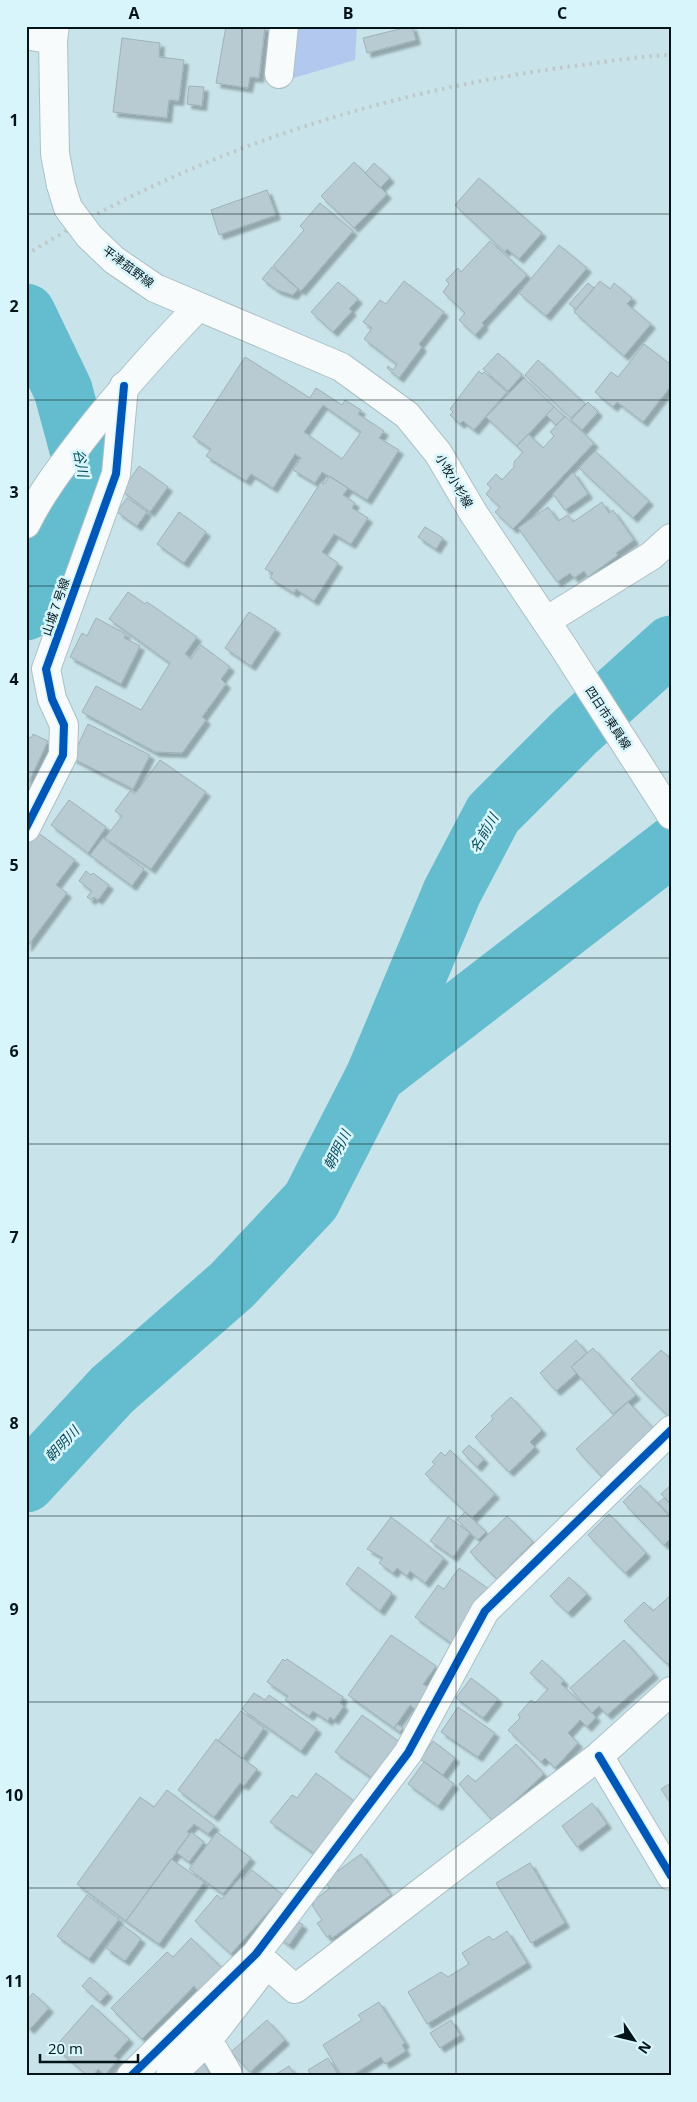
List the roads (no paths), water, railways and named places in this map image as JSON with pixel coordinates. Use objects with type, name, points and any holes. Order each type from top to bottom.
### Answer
[{"type":"street","points":[[278,74],[284,26]]},
{"type":"street","points":[[26,35],[54,33]]},
{"type":"street","name":"平津菰野線","points":[[54,33],[55,154],[68,208],[89,236],[114,260],[155,288],[198,307]]},
{"type":"street","points":[[26,524],[48,485],[124,386],[198,307]]},
{"type":"street","name":"小牧小杉線","points":[[198,307],[341,367],[407,415],[438,453],[474,514],[546,621]]},
{"type":"street","name":"山城７号線","points":[[26,828],[63,754],[64,725],[52,700],[46,669],[116,474],[124,386]]},
{"type":"street","points":[[546,621],[651,556],[671,538]]},
{"type":"street","name":"四日市東員線","points":[[546,621],[671,815]]},
{"type":"street","points":[[170,2076],[208,2040],[261,1959],[408,1753],[485,1611],[671,1430]]},
{"type":"street","points":[[261,1959],[296,1989],[599,1756],[671,1692]]},
{"type":"street","points":[[599,1756],[671,1876]]},
{"type":"street","points":[[131,2076],[261,1959]]},
{"type":"street","points":[[208,2040],[229,2076]]},
{"type":"waterway","name":"谷川","points":[[26,313],[63,390],[87,479],[26,611]]},
{"type":"waterway","name":"朝明川","points":[[26,1483],[112,1390],[232,1285],[311,1201],[375,1076],[452,892],[493,814],[575,732],[671,645]]},
{"type":"waterway","name":"朝明川","points":[[377,1074],[671,847]]},
{"type":"railway","points":[[26,255],[88,219],[153,186],[219,158],[286,133],[355,111],[495,78],[618,60],[671,55]]},
{"type":"water label","name":"名前川","points":[[484,833]]}]
